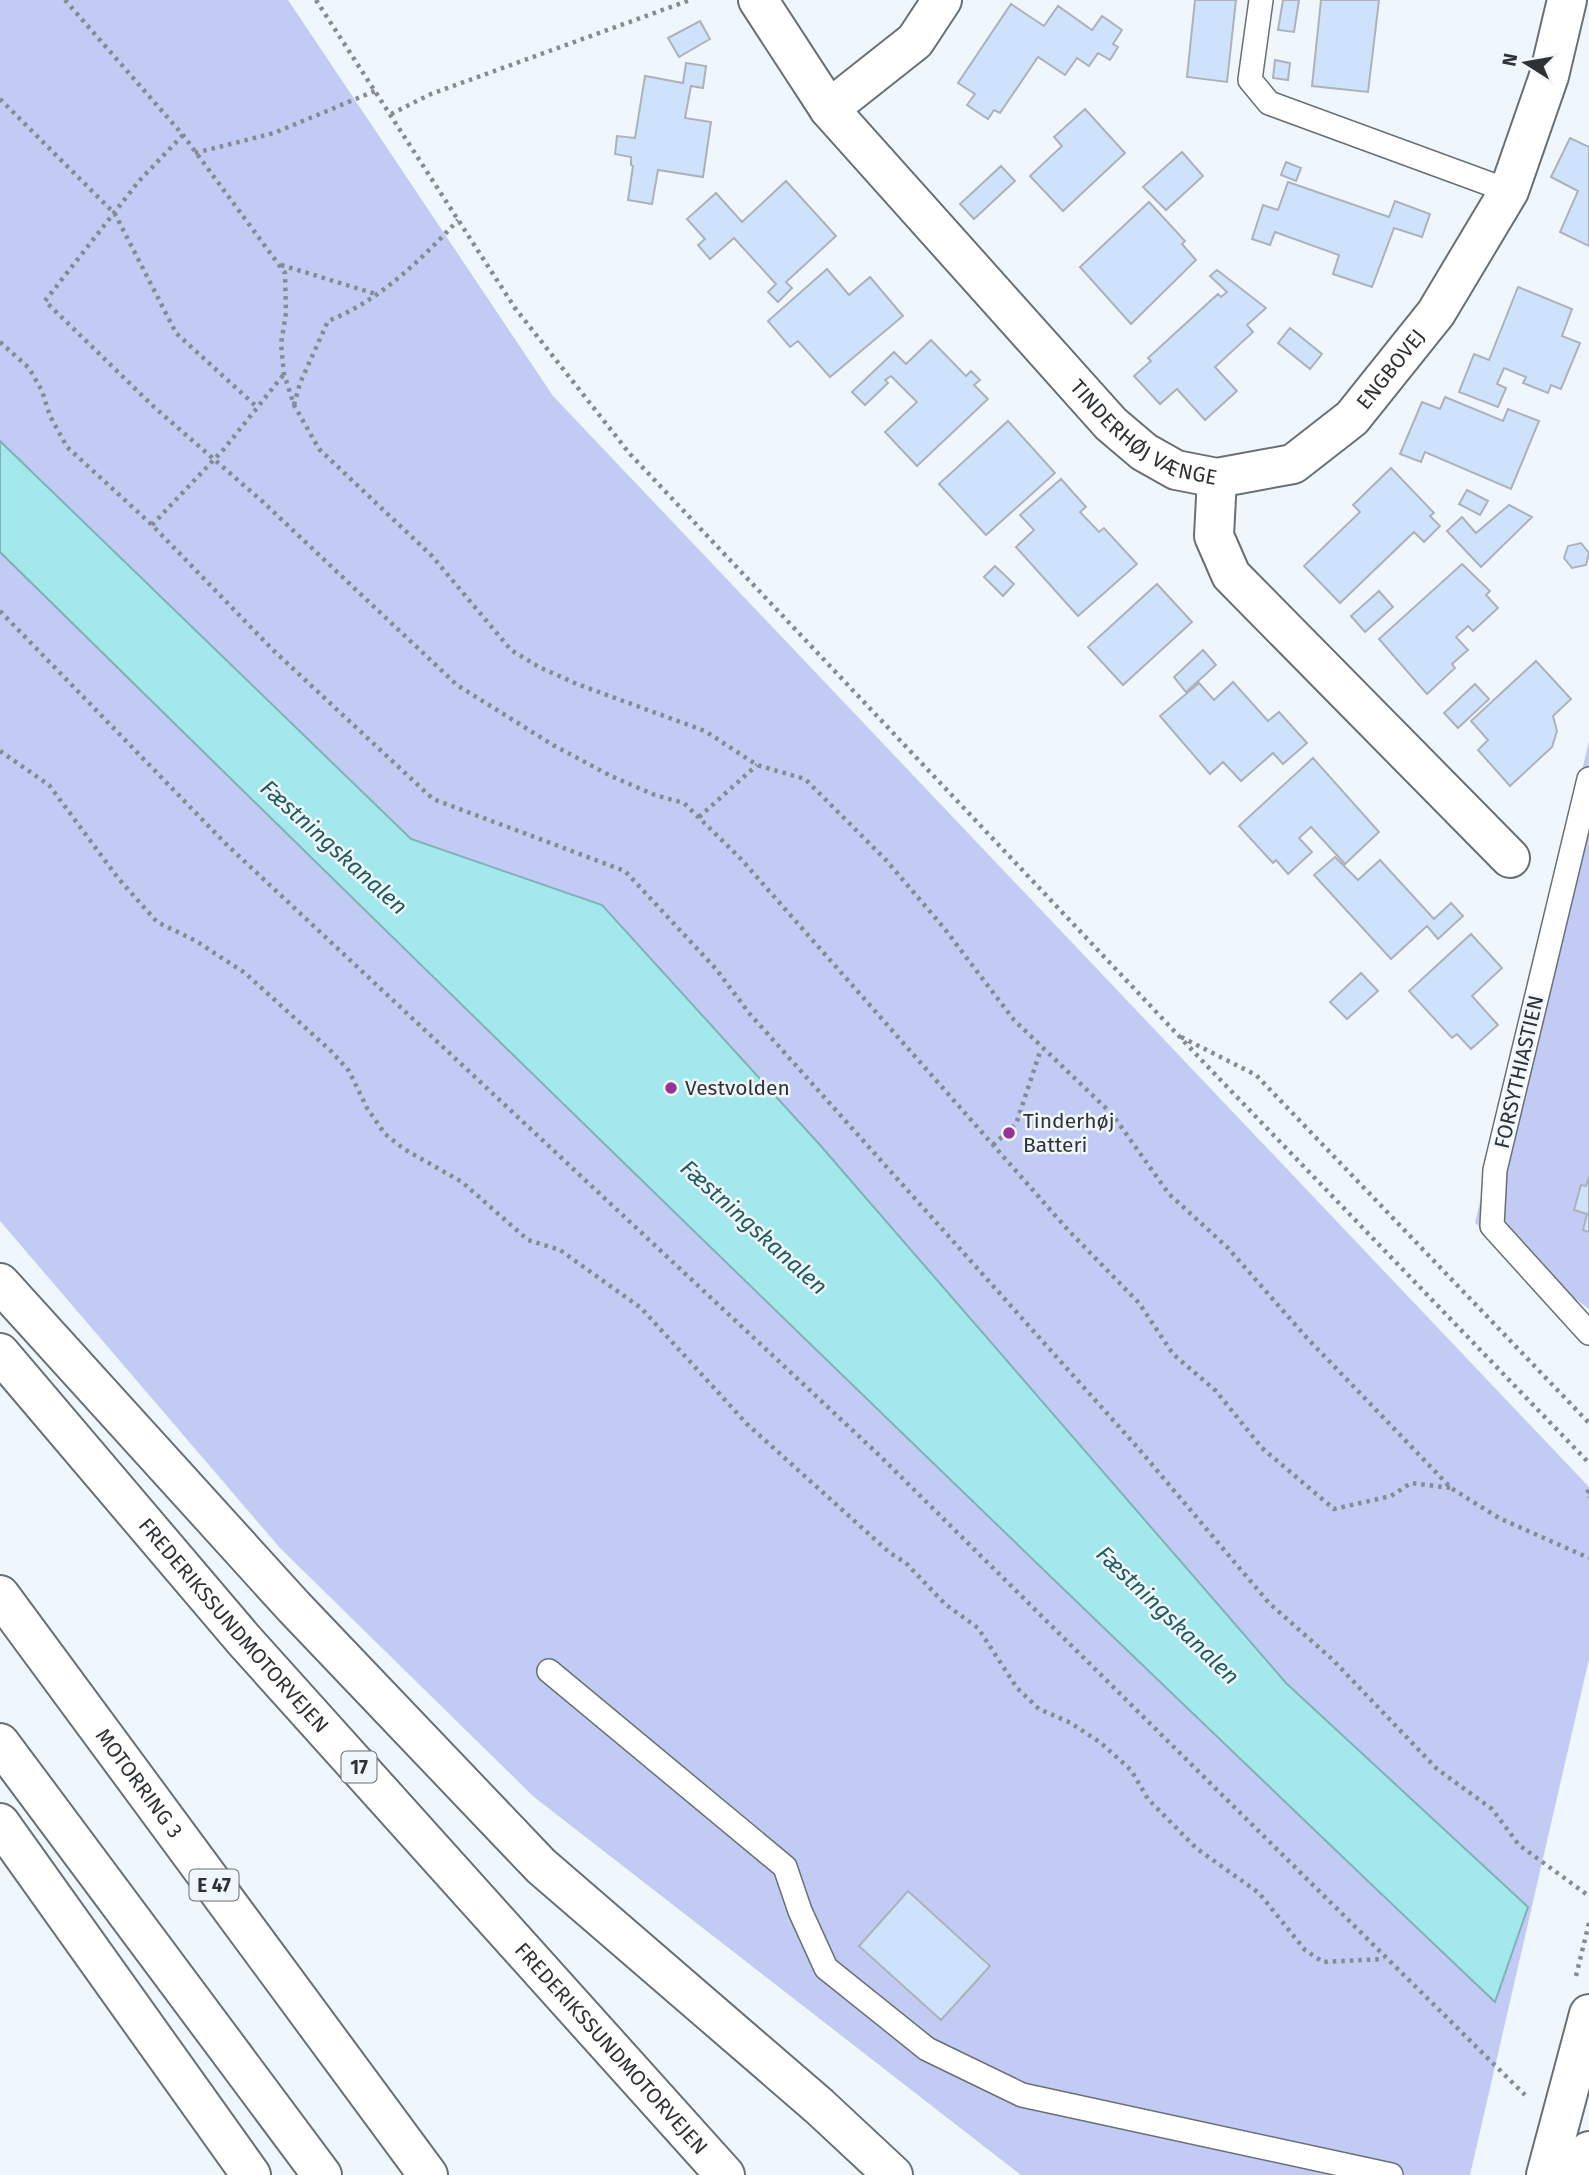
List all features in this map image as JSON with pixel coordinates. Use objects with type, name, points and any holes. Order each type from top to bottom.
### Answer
[{"type":"main road","name":"TINDERHØJ VÆNGE","points":[[758,0],[829,109],[1111,424],[1144,452],[1176,470],[1217,478],[1214,536],[1230,575],[1510,858]]},
{"type":"main road","points":[[829,109],[915,41],[942,0]]},
{"type":"main road","name":"ENGBOVEJ","points":[[1217,478],[1293,464],[1352,418],[1436,313],[1509,191],[1549,76],[1567,0]]},
{"type":"main road","points":[[0,1283],[294,1607],[541,1866],[818,2106],[893,2175]]},
{"type":"main road","name":"FREDERIKSSUNDMOTORVEJEN","points":[[0,1353],[243,1639],[725,2175]]},
{"type":"main road","name":"MOTORRING 3","points":[[0,1595],[428,2175]]},
{"type":"main road","points":[[0,1743],[323,2175]]},
{"type":"main road","points":[[0,1823],[251,2175]]},
{"type":"main road","points":[[1546,2175],[1589,2014]]},
{"type":"main road","points":[[1583,2175],[1589,2151]]},
{"type":"lane","points":[[1261,0],[1250,80],[1269,103],[1509,191]]},
{"type":"lane","name":"FORSYTHIASTIEN","points":[[1589,779],[1495,1170],[1492,1226],[1589,1333]]},
{"type":"lane","points":[[549,1671],[785,1867],[800,1910],[826,1968],[927,2049],[1021,2095],[1391,2175]]},
{"type":"path","points":[[65,0],[183,135],[285,272],[286,313],[281,344],[284,374],[293,405],[319,449],[432,556],[511,650],[539,667],[577,684],[705,731],[757,765],[805,779],[886,860],[944,928],[1014,1020],[1041,1049],[1112,1114],[1169,1194],[1227,1247],[1307,1338],[1451,1488],[1499,1518],[1589,1558]]},
{"type":"path","points":[[316,0],[515,308],[630,454],[1177,1035],[1589,1462]]},
{"type":"path","points":[[391,114],[431,94],[690,0]]},
{"type":"path","points":[[195,153],[274,133],[376,91]]},
{"type":"path","points":[[0,99],[115,214],[176,333],[257,407]]},
{"type":"path","points":[[183,135],[139,181],[45,301],[457,685],[553,745],[611,776],[655,795],[684,803],[699,817],[741,859],[1075,1238],[1139,1303],[1173,1354],[1216,1391],[1262,1448],[1334,1509],[1391,1496],[1411,1483],[1451,1488]]},
{"type":"path","points":[[293,405],[328,321],[348,313],[377,294],[425,253],[458,220]]},
{"type":"path","points":[[280,265],[377,294]]},
{"type":"path","points":[[0,342],[29,369],[67,447],[152,525],[273,650],[433,799],[625,872],[716,969],[749,1013],[1138,1448],[1269,1603],[1332,1659],[1437,1769],[1492,1809],[1519,1845],[1589,1896]]},
{"type":"path","points":[[152,525],[213,460],[284,374]]},
{"type":"path","points":[[0,611],[226,844],[879,1455],[1526,2096]]},
{"type":"path","points":[[0,751],[49,785],[118,878],[157,922],[196,942],[244,973],[331,1051],[349,1071],[367,1108],[385,1134],[404,1149],[462,1182],[528,1241],[560,1250],[641,1308],[747,1424],[890,1553],[906,1563],[945,1604],[978,1628],[1017,1688],[1040,1709],[1071,1723],[1101,1743],[1131,1770],[1148,1799],[1196,1848],[1259,1893],[1305,1950],[1323,1962],[1385,1959]]},
{"type":"path","points":[[699,817],[757,765]]},
{"type":"path","points":[[1177,1035],[1256,1075],[1589,1423]]},
{"type":"path","points":[[993,1144],[1016,1124],[1041,1049]]},
{"type":"shaded area","name":"Vestvolden","points":[[0,0],[288,0],[553,396],[1589,1487],[1589,1659],[1470,2175],[1021,2175],[534,1797],[280,1548],[0,1221]]},
{"type":"shaded area","points":[[1589,741],[1589,1309],[1475,1223]]},
{"type":"water","name":"Fæstningskanalen","points":[[0,441],[411,839],[602,905],[820,1145],[1286,1683],[1528,1907],[1495,2002],[744,1280],[0,552]]},
{"type":"building","points":[[1195,0],[1236,0],[1227,82],[1187,77]]},
{"type":"building","points":[[1283,0],[1299,0],[1294,32],[1278,30]]},
{"type":"building","points":[[1321,0],[1379,0],[1368,92],[1312,86]]},
{"type":"building","points":[[1011,4],[1044,26],[1058,6],[1092,30],[1102,16],[1122,30],[1113,44],[1118,47],[1110,60],[1098,53],[1089,66],[1077,58],[1065,75],[1038,57],[1000,113],[994,110],[988,119],[967,105],[975,94],[958,83]]},
{"type":"building","points":[[700,21],[710,39],[679,57],[668,38]]},
{"type":"building","points":[[1275,60],[1290,63],[1288,80],[1273,78]]},
{"type":"building","points":[[686,63],[706,66],[703,88],[691,86],[685,118],[711,122],[703,177],[658,170],[652,204],[628,200],[633,166],[631,157],[615,154],[617,136],[635,138],[645,76],[683,83]]},
{"type":"building","points":[[1085,109],[1125,153],[1063,211],[1030,176],[1062,146],[1054,137]]},
{"type":"building","points":[[1570,138],[1589,147],[1589,246],[1560,232],[1578,191],[1551,177]]},
{"type":"building","points":[[1182,152],[1203,176],[1166,210],[1143,187]]},
{"type":"building","points":[[1286,162],[1301,168],[1296,181],[1281,175]]},
{"type":"building","points":[[1001,166],[1015,181],[974,219],[960,204]]},
{"type":"building","points":[[786,181],[836,236],[786,282],[792,288],[778,302],[768,292],[776,284],[734,238],[710,259],[698,245],[705,239],[687,219],[716,193],[742,222]]},
{"type":"building","points":[[1288,182],[1389,217],[1395,201],[1430,214],[1422,237],[1394,228],[1372,287],[1333,274],[1339,255],[1275,232],[1270,245],[1252,239],[1263,205],[1278,210]]},
{"type":"building","points":[[1149,202],[1185,241],[1182,244],[1196,260],[1131,324],[1080,267]]},
{"type":"building","points":[[827,269],[849,295],[870,277],[903,316],[830,377],[798,341],[790,347],[768,321]]},
{"type":"building","points":[[1217,270],[1266,308],[1247,325],[1253,332],[1215,367],[1237,391],[1205,420],[1177,389],[1160,404],[1134,376],[1151,361],[1148,358],[1218,294],[1221,297],[1227,292],[1210,276]]},
{"type":"building","points":[[1518,287],[1572,309],[1562,336],[1580,343],[1561,389],[1551,385],[1548,393],[1523,383],[1526,377],[1504,368],[1497,384],[1506,388],[1498,407],[1459,392],[1474,354],[1489,360]]},
{"type":"building","points":[[1290,328],[1322,354],[1310,369],[1278,343]]},
{"type":"building","points":[[931,340],[966,376],[971,371],[980,380],[974,385],[988,399],[917,466],[885,432],[917,402],[891,376],[885,380],[888,383],[865,405],[852,392],[894,352],[906,364]]},
{"type":"building","points":[[1445,397],[1503,421],[1508,409],[1539,421],[1511,489],[1425,452],[1421,462],[1400,454],[1422,402],[1440,409]]},
{"type":"building","points":[[1008,421],[1055,473],[986,535],[939,484]]},
{"type":"building","points":[[1391,468],[1434,513],[1430,516],[1440,526],[1424,542],[1414,532],[1340,603],[1304,566],[1360,512],[1353,505]]},
{"type":"building","points":[[1061,479],[1086,507],[1080,512],[1099,532],[1104,528],[1137,564],[1078,616],[1016,547],[1034,530],[1020,515]]},
{"type":"building","points":[[1467,490],[1488,501],[1480,515],[1459,504]]},
{"type":"building","points":[[1509,505],[1532,517],[1481,567],[1447,531],[1462,517],[1476,533]]},
{"type":"building","points":[[1581,543],[1589,553],[1586,565],[1572,568],[1564,558],[1568,546]]},
{"type":"building","points":[[1462,564],[1490,591],[1486,595],[1498,608],[1473,631],[1468,626],[1456,637],[1468,650],[1452,664],[1455,668],[1427,694],[1379,639]]},
{"type":"building","points":[[995,566],[1014,584],[1003,596],[984,577]]},
{"type":"building","points":[[1157,584],[1192,622],[1123,685],[1088,647]]},
{"type":"building","points":[[1379,591],[1393,607],[1365,632],[1351,616]]},
{"type":"building","points":[[1203,650],[1216,665],[1186,692],[1174,677]]},
{"type":"building","points":[[1536,661],[1571,699],[1553,716],[1557,731],[1552,747],[1510,786],[1478,750],[1488,740],[1471,721]]},
{"type":"building","points":[[1233,682],[1268,721],[1279,712],[1307,743],[1283,764],[1273,753],[1241,781],[1223,762],[1210,774],[1160,716],[1199,683],[1214,700]]},
{"type":"building","points":[[1475,684],[1489,699],[1458,728],[1444,713]]},
{"type":"building","points":[[1313,758],[1379,832],[1345,864],[1311,827],[1299,838],[1312,852],[1288,874],[1276,860],[1273,863],[1239,826]]},
{"type":"building","points":[[1335,857],[1358,880],[1380,860],[1434,919],[1451,903],[1463,916],[1438,939],[1427,926],[1391,959],[1314,875]]},
{"type":"building","points":[[1471,934],[1502,968],[1472,996],[1498,1025],[1471,1049],[1457,1034],[1452,1038],[1409,991]]},
{"type":"building","points":[[1361,973],[1378,991],[1347,1019],[1330,1002]]},
{"type":"building","points":[[1589,1177],[1589,1232],[1583,1230],[1587,1214],[1574,1210],[1581,1185],[1586,1186]]},
{"type":"building","points":[[908,1891],[990,1966],[941,2020],[859,1946]]},
{"type":"place","name":"Vestvolden","points":[[671,1088]]},
{"type":"place","name":"Tinderhøj Batteri","points":[[1009,1133]]}]
